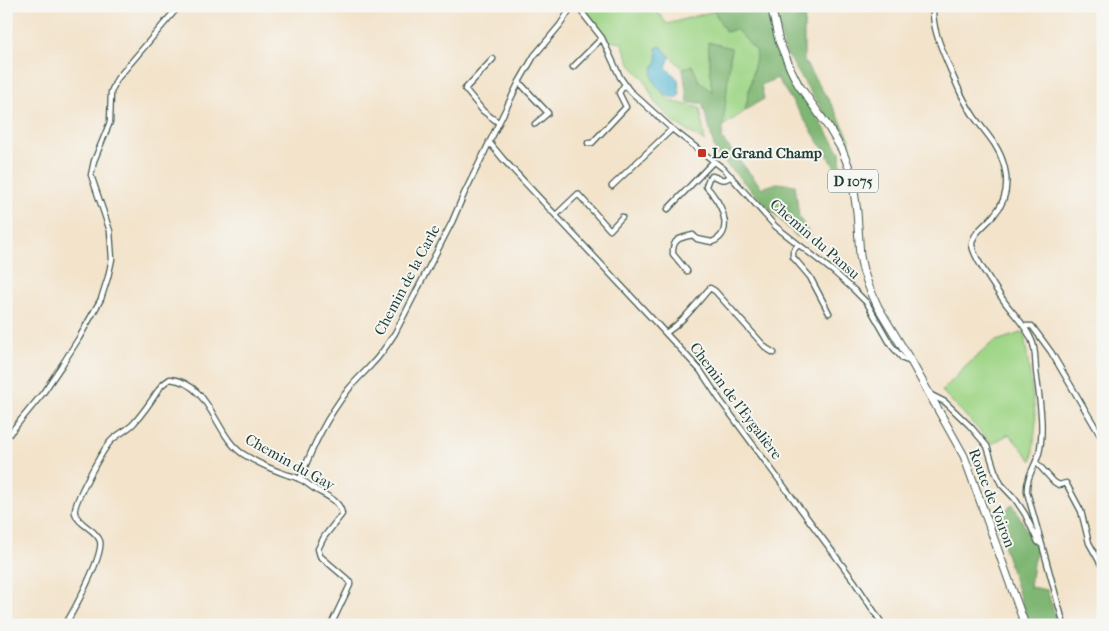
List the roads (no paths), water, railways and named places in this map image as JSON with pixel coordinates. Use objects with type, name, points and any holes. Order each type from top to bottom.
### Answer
[{"type":"main road","name":"D 1075","points":[[771,6],[779,41],[791,70],[798,84],[842,150],[850,170],[857,212],[860,256],[869,287],[878,308],[929,394]]},
{"type":"main road","name":"Route de Voiron","points":[[929,394],[964,456],[1024,625]]},
{"type":"street","points":[[6,438],[43,393],[79,338],[101,299],[112,259],[110,231],[91,175],[94,162],[110,122],[111,92],[117,80],[179,6]]},
{"type":"street","name":"Chemin de la Carle","points":[[300,479],[311,451],[328,418],[348,390],[388,345],[452,222],[519,82],[534,56],[560,25],[572,6]]},
{"type":"street","name":"Chemin du Pansu","points":[[576,6],[602,38],[625,84],[672,129],[724,168],[775,226],[853,289],[866,303],[890,345],[903,359],[912,363]]},
{"type":"street","points":[[933,6],[934,28],[962,98],[999,152],[1006,176],[1005,196],[1001,205],[995,215],[978,232],[972,243],[973,250],[979,261],[1004,301],[1024,326],[1032,341],[1042,438],[1036,462],[1028,476],[1026,492],[1064,625]]},
{"type":"street","points":[[573,67],[602,38]]},
{"type":"street","points":[[493,59],[466,89],[483,111],[498,123]]},
{"type":"street","points":[[519,82],[548,113],[535,124]]},
{"type":"street","points":[[588,143],[592,143],[626,107],[618,93],[625,84]]},
{"type":"street","points":[[612,186],[672,129]]},
{"type":"street","name":"Chemin de l'Eygalière","points":[[489,142],[700,370],[720,400],[854,581],[883,625]]},
{"type":"street","points":[[668,209],[714,161]]},
{"type":"street","points":[[687,270],[673,254],[673,245],[679,239],[693,234],[697,239],[708,242],[712,242],[722,235],[725,226],[724,216],[715,197],[706,186],[709,178],[712,176],[726,180],[731,176]]},
{"type":"street","points":[[556,215],[578,194],[610,230],[622,217]]},
{"type":"street","points":[[798,245],[793,251],[793,257],[810,276],[829,313]]},
{"type":"street","points":[[666,333],[677,325],[710,288],[715,291],[766,348],[774,353]]},
{"type":"street","points":[[1024,326],[1032,326],[1051,352],[1103,440]]},
{"type":"street","name":"Chemin du Gay","points":[[65,625],[94,568],[100,549],[100,541],[81,522],[75,513],[78,499],[84,485],[111,440],[134,423],[160,387],[170,379],[178,380],[196,392],[209,406],[225,434],[237,449],[258,462],[300,479],[336,502],[342,508],[342,514],[324,537],[318,549],[320,556],[350,582],[331,625]]},
{"type":"street","points":[[929,394],[945,402],[988,446],[1001,484],[1025,514],[1038,542],[1042,544]]},
{"type":"street","points":[[1036,462],[1058,485],[1066,483],[1081,511],[1089,543],[1103,568]]},
{"type":"water","points":[[661,46],[670,57],[666,67],[678,79],[680,94],[676,99],[664,94],[657,87],[653,79],[652,71],[657,59],[656,48]]},
{"type":"waterway","points":[[707,376],[717,390]]},
{"type":"waterway","points":[[724,401],[843,560]]},
{"type":"place","name":"Le Grand Champ","points":[[702,153]]}]
